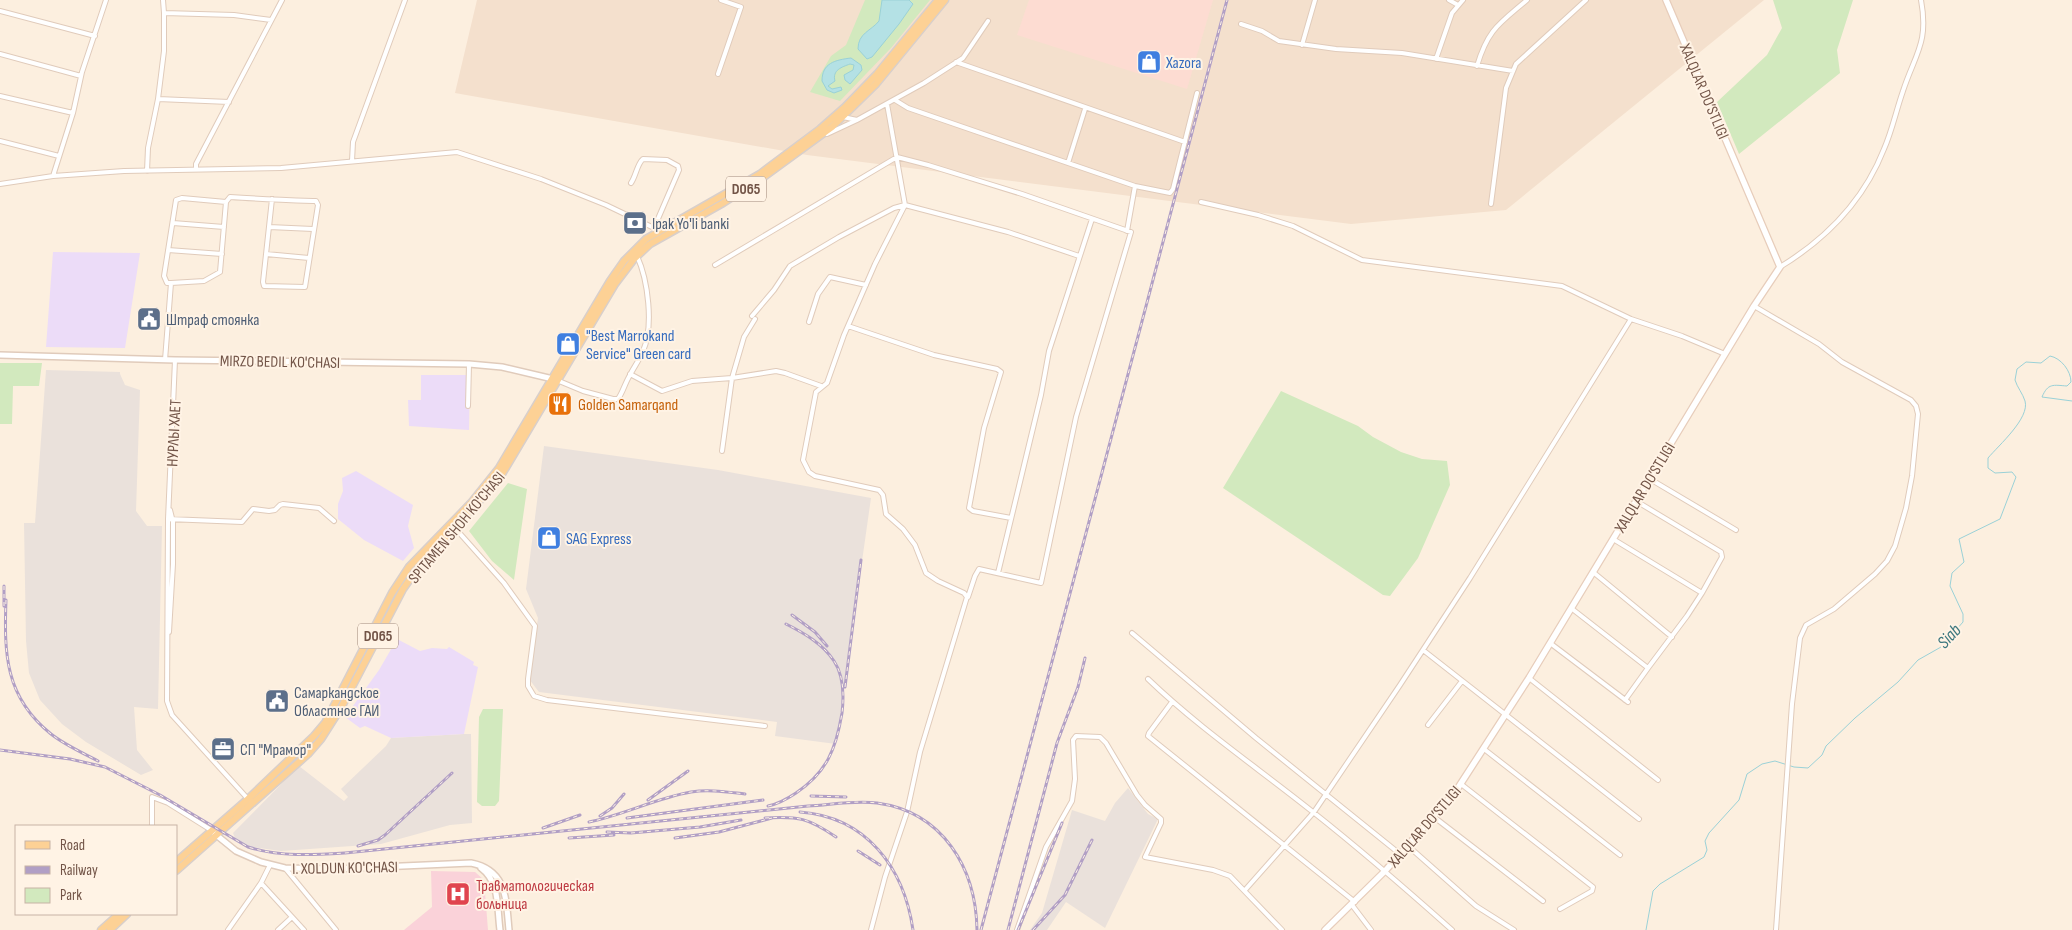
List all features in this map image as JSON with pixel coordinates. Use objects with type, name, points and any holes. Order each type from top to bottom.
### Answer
[{"type":"main road","name":"D065","points":[[555,380],[617,271],[636,248],[658,233],[760,174],[840,116],[938,0]]},
{"type":"main road","name":"D065","points":[[555,380],[615,284],[658,233],[762,178],[820,136],[876,84],[944,0]]},
{"type":"main road","name":"XALQLAR DO’STLIGI","points":[[1325,930],[1385,871],[1461,784],[1529,678],[1754,306],[1780,267],[1666,0]]},
{"type":"main road","name":"SPITAMEN SHOH KO'CHASI","points":[[178,869],[308,754],[321,739],[342,706],[416,569],[485,497],[502,474],[555,380]]},
{"type":"main road","name":"SPITAMEN SHOH KO'CHASI","points":[[178,860],[248,799],[314,736],[325,723],[392,593],[410,567],[471,503],[499,468],[555,380]]},
{"type":"main road","points":[[101,930],[117,915]]},
{"type":"main road","points":[[110,930],[126,915]]},
{"type":"street","points":[[53,176],[73,113],[81,76],[106,0]]},
{"type":"street","points":[[146,171],[164,52],[163,0]]},
{"type":"street","points":[[196,169],[196,164],[282,0]]},
{"type":"street","points":[[352,161],[353,142],[405,0]]},
{"type":"street","points":[[718,74],[741,7],[721,0]]},
{"type":"street","points":[[1302,45],[1315,0]]},
{"type":"street","points":[[1449,0],[1458,5]]},
{"type":"street","points":[[1436,59],[1452,13],[1463,0]]},
{"type":"street","points":[[1477,66],[1492,29],[1527,0]]},
{"type":"street","points":[[1491,204],[1506,88],[1512,71],[1522,59],[1586,0]]},
{"type":"street","points":[[1780,267],[1800,254],[1844,216],[1872,177],[1889,137],[1903,90],[1923,38],[1924,16],[1921,0]]},
{"type":"street","points":[[0,11],[95,36]]},
{"type":"street","points":[[164,12],[234,15],[271,20]]},
{"type":"street","points":[[820,136],[857,120],[895,100],[964,58],[988,22]]},
{"type":"street","points":[[1241,24],[1262,31],[1279,41],[1302,45],[1402,53],[1512,71]]},
{"type":"street","points":[[0,54],[81,76]]},
{"type":"street","points":[[956,62],[1085,109],[1185,142]]},
{"type":"street","points":[[895,100],[908,108],[1134,186],[1170,193],[1173,189],[1197,93]]},
{"type":"street","points":[[0,96],[73,113]]},
{"type":"street","points":[[158,99],[229,102]]},
{"type":"street","points":[[887,104],[905,205],[848,326],[827,383],[816,392],[803,460],[805,467],[815,476],[879,490],[883,495],[886,514],[916,545],[926,572],[938,581],[964,593],[968,597]]},
{"type":"street","points":[[1068,163],[1085,109]]},
{"type":"street","points":[[840,116],[857,120]]},
{"type":"street","points":[[0,142],[59,156]]},
{"type":"street","points":[[0,184],[53,176],[196,169],[281,168],[457,152],[541,179],[606,205],[658,233],[678,166],[667,160],[643,159],[640,161],[631,183]]},
{"type":"street","points":[[715,265],[897,158],[928,165],[1012,191],[1130,232],[1131,235],[1076,417],[1041,583],[979,570],[974,576],[920,752],[907,812],[885,877],[871,930]]},
{"type":"street","points":[[1127,231],[1134,186]]},
{"type":"street","points":[[226,202],[178,198],[176,200],[164,276],[167,283],[204,281],[220,272],[226,202],[230,197],[272,199],[316,202],[318,204],[305,287],[264,286],[272,199]]},
{"type":"street","points":[[1201,202],[1258,215],[1294,226],[1362,260],[1562,286],[1631,319],[1682,336],[1725,354]]},
{"type":"street","points":[[722,451],[732,378],[744,336],[753,317],[790,266],[839,237],[894,208],[905,205],[1008,232],[1079,256]]},
{"type":"street","points":[[998,573],[1049,351],[1092,219]]},
{"type":"street","points":[[173,224],[224,227]]},
{"type":"street","points":[[269,227],[313,229]]},
{"type":"street","points":[[168,250],[222,254]]},
{"type":"street","points":[[266,254],[309,258]]},
{"type":"street","points":[[555,380],[583,391],[616,400],[620,396],[643,352],[650,328],[643,273],[637,256]]},
{"type":"street","points":[[809,322],[818,294],[830,277],[866,285]]},
{"type":"street","points":[[164,360],[171,283]]},
{"type":"street","points":[[1754,306],[1820,344],[1842,362],[1911,400],[1916,406],[1918,414],[1911,484],[1895,546],[1875,574],[1834,608],[1806,625],[1800,638],[1792,704],[1776,930]]},
{"type":"street","points":[[1246,890],[1314,812],[1470,578],[1631,319]]},
{"type":"street","points":[[848,326],[934,355],[997,369],[1001,372],[984,428],[969,508],[973,511],[1011,518]]},
{"type":"street","name":"MIRZO BEDIL KO'CHASI","points":[[0,355],[164,360],[470,364],[502,367],[555,380]]},
{"type":"street","name":"НУРЛЫ ХАЕТ","points":[[175,360],[169,505],[171,612],[167,639],[167,701],[172,715],[248,799]]},
{"type":"street","points":[[468,406],[470,364]]},
{"type":"street","points":[[630,374],[662,391],[692,380],[732,378],[776,371],[821,386]]},
{"type":"street","points":[[1650,479],[1736,530]]},
{"type":"street","points":[[1550,643],[1627,701],[1648,668],[1702,593],[1722,557],[1721,552],[1636,501]]},
{"type":"street","points":[[170,519],[242,522],[254,509],[275,510],[283,504],[323,509],[334,521]]},
{"type":"street","points":[[455,528],[504,583],[535,626],[528,679],[528,686],[534,696],[547,700],[765,726]]},
{"type":"street","points":[[1613,539],[1702,593]]},
{"type":"street","points":[[1593,572],[1672,637]]},
{"type":"street","points":[[1571,608],[1648,668]]},
{"type":"street","points":[[1132,633],[1400,854]]},
{"type":"street","points":[[1423,650],[1639,819]]},
{"type":"street","points":[[1529,678],[1658,780]]},
{"type":"street","points":[[1148,679],[1172,702],[1314,812],[1452,930]]},
{"type":"street","points":[[1428,725],[1462,680]]},
{"type":"street","points":[[1172,702],[1148,736],[1285,844],[1354,903],[1371,930]]},
{"type":"street","points":[[1017,930],[1046,847],[1072,801],[1075,779],[1073,740],[1076,736],[1100,737],[1112,752],[1137,795],[1161,819],[1145,857],[1213,870],[1230,876],[1246,890],[1282,930]]},
{"type":"street","points":[[1484,749],[1620,855]]},
{"type":"street","points":[[1461,784],[1593,887],[1592,891],[1585,896],[1560,909]]},
{"type":"street","points":[[152,825],[152,798],[168,803],[211,830]]},
{"type":"street","points":[[1434,817],[1543,901]]},
{"type":"street","name":"I. XOLDUN KO'CHASI","points":[[211,830],[236,851],[270,865],[285,868],[334,869],[477,864],[489,869],[497,876],[504,893],[509,930]]},
{"type":"street","points":[[1408,845],[1476,906],[1514,930]]},
{"type":"street","points":[[477,864],[492,878],[495,887],[500,930]]},
{"type":"street","points":[[228,930],[261,883],[270,865]]},
{"type":"street","points":[[285,868],[336,930]]},
{"type":"street","points":[[261,883],[304,930]]},
{"type":"street","points":[[278,930],[292,917]]},
{"type":"shaded area","points":[[477,0],[1764,0],[1506,210],[1351,224],[807,155],[455,93]]},
{"type":"shaded area","name":"Xazora","points":[[1029,0],[1213,0],[1187,89],[1017,35]]},
{"type":"shaded area","points":[[53,252],[140,253],[125,348],[46,347]]},
{"type":"shaded area","points":[[46,370],[120,372],[125,385],[140,390],[136,511],[147,526],[162,526],[158,709],[134,707],[137,750],[153,770],[141,775],[86,742],[62,724],[40,700],[29,673],[26,641],[24,523],[35,523]]},
{"type":"shaded area","points":[[421,375],[470,375],[469,430],[409,426],[408,400],[421,400]]},
{"type":"shaded area","points":[[544,446],[718,470],[871,498],[836,744],[775,736],[777,722],[539,692],[529,679],[538,618],[526,589]]},
{"type":"shaded area","points":[[356,471],[413,505],[408,526],[414,548],[403,561],[364,540],[338,519],[338,504],[343,491],[342,478]]},
{"type":"shaded area","points":[[397,639],[420,651],[432,648],[447,649],[449,647],[474,662],[473,665],[478,667],[464,734],[391,738],[365,726],[360,728],[345,717],[379,670]]},
{"type":"shaded area","points":[[471,734],[472,823],[450,825],[381,844],[281,851],[246,846],[235,838],[233,833],[299,766],[344,801],[348,797],[341,789],[386,746],[391,738]]},
{"type":"shaded area","points":[[1128,788],[1148,814],[1158,819],[1105,928],[1066,902],[1047,930],[1030,930],[1042,913],[1072,810],[1105,821],[1115,803]]},
{"type":"shaded area","name":"Травматологическая больница","points":[[431,871],[475,872],[484,880],[488,930],[404,930],[432,907]]},
{"type":"green space","points":[[865,0],[930,0],[891,48],[840,101],[810,92],[831,56],[846,45]]},
{"type":"green space","points":[[1773,0],[1853,0],[1837,50],[1840,73],[1739,154],[1717,102],[1767,55],[1782,28]]},
{"type":"green space","points":[[0,363],[42,363],[39,386],[13,386],[12,424],[0,424]]},
{"type":"green space","points":[[1281,391],[1358,426],[1373,437],[1401,452],[1422,459],[1447,461],[1450,485],[1418,558],[1390,596],[1383,595],[1223,488]]},
{"type":"green space","points":[[508,483],[527,489],[514,580],[492,561],[469,531]]},
{"type":"green space","points":[[483,709],[503,709],[499,801],[495,806],[482,806],[477,802],[479,717]]},
{"type":"water","points":[[882,0],[909,0],[913,4],[872,57],[867,59],[858,49],[860,39],[879,21]]},
{"type":"water","points":[[851,58],[861,65],[862,70],[850,84],[845,80],[844,75],[853,70],[854,65],[850,64],[841,68],[835,74],[835,81],[828,86],[832,89],[841,87],[842,90],[834,93],[827,90],[822,81],[824,70],[827,66],[835,61]]},
{"type":"waterway","name":"Siab","points":[[1646,930],[1653,891],[1660,884],[1704,857],[1707,850],[1705,841],[1709,833],[1739,800],[1747,774],[1762,764],[1775,761],[1794,767],[1808,768],[1822,755],[1826,746],[1855,718],[1898,682],[1918,660],[1941,647],[1963,622],[1963,614],[1950,586],[1952,573],[1964,562],[1959,539],[2000,519],[2016,477],[2012,472],[1995,473],[1988,468],[1988,458],[2012,431],[2023,415],[2025,401],[2015,380],[2017,369],[2026,362],[2041,363],[2050,356],[2058,359],[2067,369],[2071,382],[2067,386],[2055,385],[2049,387],[2042,397],[2072,401]]},
{"type":"railway","points":[[981,930],[1227,0]]},
{"type":"railway","points":[[845,687],[861,560]]},
{"type":"railway","points":[[4,586],[4,606]]},
{"type":"railway","points":[[6,600],[7,656],[10,673],[24,705],[51,734],[98,761]]},
{"type":"railway","points":[[792,615],[815,632],[827,646]]},
{"type":"railway","points":[[768,806],[796,793],[807,785],[823,768],[837,738],[842,713],[842,686],[840,673],[834,661],[819,644],[786,624]]},
{"type":"railway","points":[[1008,930],[1057,743],[1078,687],[1085,658]]},
{"type":"railway","points":[[0,750],[70,759],[105,767],[160,795],[248,847],[284,854],[345,853],[808,806],[851,802],[877,803],[900,808],[920,818],[937,831],[951,847],[962,865],[970,885],[975,907],[977,930]]},
{"type":"railway","points":[[648,800],[688,771]]},
{"type":"railway","points":[[358,846],[378,840],[385,835],[452,773]]},
{"type":"railway","points":[[589,822],[665,798],[691,792],[711,791],[745,794]]},
{"type":"railway","points":[[600,816],[612,808],[624,794]]},
{"type":"railway","points":[[811,796],[846,797]]},
{"type":"railway","points":[[627,818],[763,800]]},
{"type":"railway","points":[[800,812],[824,816],[845,824],[863,835],[878,850],[891,867],[901,886],[913,930]]},
{"type":"railway","points":[[543,828],[580,815]]},
{"type":"railway","points":[[765,818],[786,817],[803,820],[818,826],[836,837]]},
{"type":"railway","points":[[675,838],[719,832],[772,818]]},
{"type":"railway","points":[[607,832],[631,833],[700,827],[741,820]]},
{"type":"railway","points":[[1018,930],[1062,823]]},
{"type":"railway","points":[[569,838],[614,835]]},
{"type":"railway","points":[[1033,930],[1065,895],[1092,840]]},
{"type":"railway","points":[[858,851],[880,865]]},
{"type":"place","name":"Xazora","points":[[1149,62]]},
{"type":"place","name":"Ipak Yo'li banki","points":[[635,223]]},
{"type":"place","name":"Штраф стоянка","points":[[149,319]]},
{"type":"place","name":"\"Best Marrokand Service\" Green card","points":[[568,344]]},
{"type":"place","name":"Golden Samarqand","points":[[560,404]]},
{"type":"place","name":"SAG Express","points":[[549,538]]},
{"type":"place","name":"Самаркандское Областное ГАИ","points":[[277,701]]},
{"type":"place","name":"СП \"Мрамор\"","points":[[223,749]]},
{"type":"place","name":"Травматологическая больница","points":[[458,894]]}]
